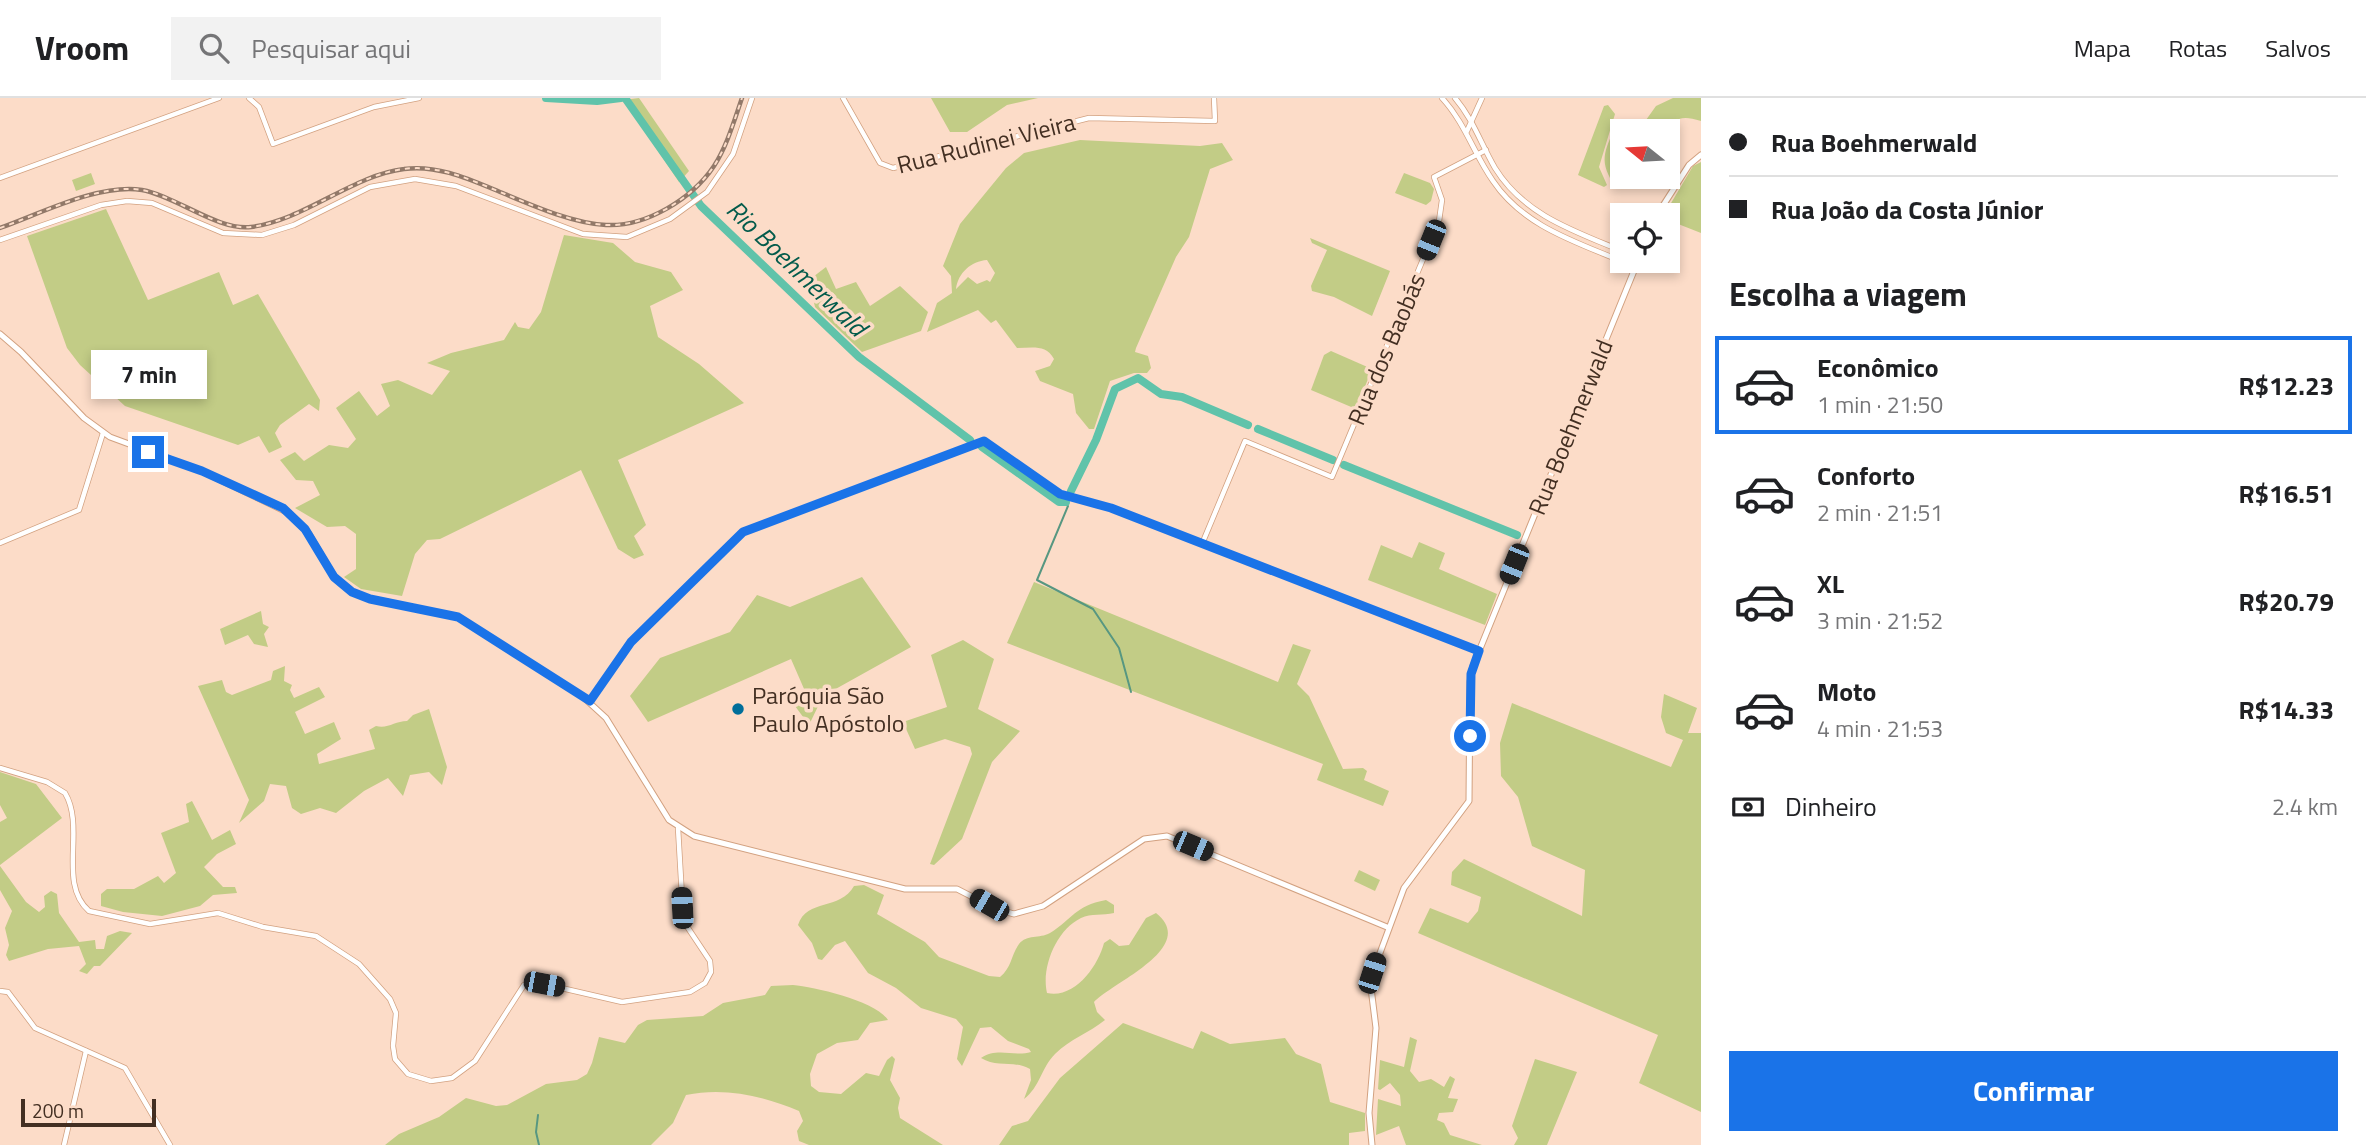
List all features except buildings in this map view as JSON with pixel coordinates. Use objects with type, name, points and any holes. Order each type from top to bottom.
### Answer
[{"type":"main road","points":[[1665,203],[1689,165],[1701,155]]},
{"type":"main road","name":"Rua Boehmerwald","points":[[1372,1145],[1369,1113],[1376,1028],[1369,990],[1387,926],[1408,881],[1469,801],[1470,682],[1479,651],[1632,273]]},
{"type":"main road","points":[[0,334],[103,433],[276,504],[305,529],[328,569],[347,589],[370,599],[458,617],[590,701],[606,718],[664,813],[678,828],[708,841],[905,889],[957,889],[996,909],[1014,914],[1042,906],[1144,839],[1167,836],[1387,926]]},
{"type":"street","points":[[0,178],[219,98]]},
{"type":"street","points":[[249,98],[259,107],[273,144],[374,107],[419,98]]},
{"type":"street","points":[[0,240],[101,205],[127,201],[152,203],[223,233],[262,235],[294,225],[370,187],[415,179],[456,186],[565,228],[609,238],[647,231],[696,202],[729,161],[752,98]]},
{"type":"street","name":"Rua Rudinei Vieira","points":[[843,98],[884,167],[893,168],[1089,118],[1215,121],[1214,98]]},
{"type":"street","points":[[1442,98],[1467,131],[1495,184],[1527,217],[1555,233],[1610,254]]},
{"type":"street","points":[[1455,98],[1473,122],[1504,181],[1530,208],[1551,221],[1610,246]]},
{"type":"street","points":[[1467,131],[1482,98]]},
{"type":"street","points":[[1478,154],[1486,150]]},
{"type":"street","name":"Rua dos Baobás","points":[[1202,544],[1245,441],[1332,477],[1439,221],[1442,200],[1434,177],[1478,154]]},
{"type":"street","points":[[0,543],[79,510],[103,433]]},
{"type":"street","points":[[590,701],[631,642],[743,532],[984,441],[1060,494],[1111,508],[1479,651]]},
{"type":"street","points":[[0,768],[47,782],[65,793],[73,816],[75,890],[89,911],[150,924],[218,913],[263,927],[316,936],[359,964],[390,999],[396,1018],[393,1052],[400,1066],[414,1077],[438,1082],[457,1075],[475,1061],[517,992],[528,984],[544,984],[621,1002],[690,992],[705,983],[710,972],[710,961],[688,928],[683,914],[678,828]]},
{"type":"street","points":[[0,992],[8,992],[35,1028],[125,1068],[170,1145]]},
{"type":"street","points":[[64,1145],[86,1051]]},
{"type":"green space","points":[[639,98],[689,171],[679,182],[629,108],[631,99]]},
{"type":"green space","points":[[931,98],[1038,98],[1007,105],[967,132],[950,132]]},
{"type":"green space","points":[[1673,98],[1701,98],[1701,121],[1687,118],[1647,119],[1656,106]]},
{"type":"green space","points":[[1608,105],[1615,114],[1613,119],[1610,119],[1610,131],[1599,167],[1607,185],[1604,187],[1578,175],[1604,106]]},
{"type":"green space","points":[[1610,138],[1610,178],[1605,163]]},
{"type":"green space","points":[[1080,140],[1200,146],[1222,143],[1233,160],[1210,169],[1189,237],[1176,257],[1136,348],[1135,352],[1148,356],[1151,368],[1147,373],[1134,373],[1110,381],[1094,429],[1089,429],[1076,413],[1073,394],[1040,381],[1035,371],[1050,366],[1054,359],[1051,354],[1038,348],[1017,348],[996,320],[991,323],[978,310],[927,332],[937,303],[952,293],[951,276],[943,266],[960,224],[1006,168],[1024,153]],"holes":[[[987,260],[995,273],[990,282],[987,280],[977,284],[968,277],[956,289],[962,273],[971,265]]]},
{"type":"green space","points":[[1701,162],[1701,233],[1680,225],[1680,203],[1671,203],[1693,166]]},
{"type":"green space","points":[[91,173],[95,184],[76,191],[72,180]]},
{"type":"green space","points":[[1404,173],[1430,183],[1434,189],[1431,201],[1426,205],[1395,193]]},
{"type":"green space","points":[[106,209],[148,300],[219,272],[233,305],[258,294],[320,400],[319,411],[309,404],[280,425],[275,433],[282,447],[269,453],[259,436],[238,445],[125,406],[80,365],[67,348],[27,236]]},
{"type":"green space","points":[[564,235],[613,243],[635,262],[671,272],[683,290],[650,306],[658,337],[699,364],[744,403],[618,460],[646,525],[634,536],[644,555],[634,559],[618,549],[581,470],[440,539],[427,540],[415,554],[402,596],[361,589],[344,577],[356,569],[356,534],[345,526],[327,527],[295,508],[320,495],[313,481],[296,480],[280,460],[295,452],[304,461],[329,445],[348,448],[356,439],[336,408],[359,391],[377,416],[390,406],[381,384],[398,380],[432,395],[450,371],[427,363],[451,353],[504,340],[515,322],[518,327],[529,329],[541,312]]},
{"type":"green space","points":[[1310,238],[1390,271],[1372,316],[1334,297],[1312,291],[1311,286],[1327,250],[1312,243]]},
{"type":"green space","points":[[826,267],[836,289],[856,282],[870,306],[900,286],[928,312],[921,331],[862,352],[815,307],[809,280]]},
{"type":"green space","points":[[1331,351],[1372,369],[1356,409],[1311,390],[1324,355]]},
{"type":"green space","points":[[1419,542],[1445,553],[1439,569],[1497,594],[1485,625],[1368,580],[1381,545],[1412,558]]},
{"type":"green space","points":[[862,577],[911,647],[823,696],[809,725],[795,706],[808,698],[791,659],[648,722],[630,696],[660,658],[730,632],[757,595],[790,607]]},
{"type":"green space","points":[[1034,582],[1278,682],[1293,644],[1311,650],[1297,684],[1309,696],[1343,769],[1363,768],[1367,771],[1364,780],[1389,791],[1383,806],[1317,780],[1323,764],[1007,643]]},
{"type":"green space","points":[[261,611],[263,624],[269,627],[264,634],[268,647],[254,644],[248,635],[225,645],[220,629]]},
{"type":"green space","points":[[963,640],[994,659],[978,709],[1020,731],[992,762],[962,839],[934,865],[930,864],[972,754],[970,747],[945,739],[915,749],[903,722],[947,707],[931,655]]},
{"type":"green space","points":[[285,666],[284,681],[292,685],[290,690],[294,698],[319,687],[325,697],[295,712],[305,734],[334,722],[341,739],[317,754],[319,764],[375,749],[369,730],[376,726],[407,721],[413,715],[429,709],[447,767],[442,785],[429,772],[410,775],[403,796],[388,778],[364,791],[336,813],[320,808],[301,814],[292,808],[286,786],[270,784],[264,801],[239,823],[249,800],[198,686],[222,680],[226,692],[232,695],[271,680],[273,671]]},
{"type":"green space","points":[[1664,694],[1697,708],[1688,733],[1701,733],[1701,1112],[1639,1083],[1658,1035],[1418,933],[1430,908],[1468,923],[1478,911],[1481,897],[1451,885],[1452,872],[1464,859],[1582,916],[1585,870],[1532,846],[1518,797],[1501,776],[1500,743],[1512,703],[1671,767],[1683,740],[1666,733],[1661,717]]},
{"type":"green space","points":[[0,772],[36,784],[62,818],[0,865],[0,822],[7,818],[0,805]]},
{"type":"green space","points":[[192,801],[212,840],[230,830],[236,844],[217,854],[204,867],[223,887],[235,887],[237,893],[213,895],[200,906],[162,916],[123,912],[101,906],[101,894],[107,889],[134,889],[158,876],[164,883],[176,873],[161,833],[189,822],[186,804]]},
{"type":"green space","points":[[0,866],[26,902],[39,912],[45,907],[44,896],[51,891],[57,894],[59,913],[79,942],[95,940],[96,949],[104,949],[107,936],[120,931],[132,933],[100,966],[94,966],[87,974],[79,971],[86,964],[79,946],[48,949],[9,961],[6,955],[9,945],[5,928],[12,911],[0,890]]},
{"type":"green space","points":[[1359,870],[1380,880],[1375,891],[1354,881]]},
{"type":"green space","points":[[864,885],[884,895],[877,914],[925,942],[939,957],[989,976],[1000,977],[1022,941],[1050,933],[1087,906],[1106,900],[1114,905],[1114,913],[1085,916],[1064,931],[1049,961],[1046,972],[1047,993],[1057,994],[1076,986],[1091,971],[1104,943],[1110,939],[1119,946],[1129,945],[1146,918],[1156,913],[1166,926],[1167,938],[1160,951],[1148,963],[1094,1002],[1097,1012],[1105,1020],[1055,1054],[1034,1089],[1024,1099],[1031,1080],[1030,1069],[993,1063],[981,1058],[993,1053],[1031,1052],[1029,1049],[1008,1041],[991,1027],[980,1028],[962,1066],[957,1059],[963,1027],[956,1019],[921,1008],[896,988],[868,973],[845,941],[835,945],[822,960],[818,959],[812,943],[798,925],[802,917],[816,907],[841,899],[854,886]]},
{"type":"green space","points":[[793,985],[858,1001],[881,1013],[888,1020],[870,1023],[858,1040],[837,1043],[817,1054],[810,1074],[811,1086],[819,1092],[841,1094],[866,1073],[879,1076],[892,1056],[895,1059],[890,1080],[900,1098],[900,1118],[943,1145],[809,1145],[799,1141],[797,1131],[803,1121],[799,1111],[758,1097],[715,1092],[686,1095],[673,1123],[651,1145],[385,1145],[399,1134],[439,1117],[466,1098],[496,1106],[507,1105],[546,1084],[577,1080],[587,1074],[599,1037],[625,1043],[638,1025],[647,1020],[703,1016],[723,1003],[765,995],[771,986]]},
{"type":"green space","points":[[1123,1023],[1193,1049],[1201,1031],[1230,1044],[1285,1038],[1296,1054],[1321,1064],[1330,1102],[1365,1113],[1365,1131],[1349,1133],[1349,1145],[999,1145],[1012,1126],[1028,1121],[1060,1078]]},
{"type":"green space","points":[[1410,1037],[1417,1040],[1410,1071],[1419,1082],[1431,1079],[1444,1087],[1450,1076],[1455,1079],[1448,1098],[1458,1099],[1453,1112],[1439,1113],[1437,1120],[1444,1123],[1450,1135],[1482,1145],[1406,1145],[1399,1126],[1376,1135],[1378,1099],[1401,1106],[1400,1095],[1390,1083],[1378,1089],[1380,1060],[1404,1067]]},
{"type":"green space","points":[[1535,1059],[1577,1072],[1547,1145],[1514,1145],[1518,1138],[1512,1126]]},
{"type":"waterway","points":[[546,98],[597,101],[621,98]]},
{"type":"waterway","name":"Rio Boehmerwald","points":[[625,98],[701,206],[859,357],[970,440]]},
{"type":"waterway","name":"Rio Boehmerwald","points":[[1071,491],[1096,440],[1115,389],[1138,378],[1161,394],[1182,397],[1248,425]]},
{"type":"waterway","name":"Rio Boehmerwald","points":[[1258,429],[1333,460]]},
{"type":"waterway","name":"Rio Boehmerwald","points":[[982,447],[1059,502],[1066,502]]},
{"type":"waterway","name":"Rio Boehmerwald","points":[[1344,465],[1517,535]]},
{"type":"waterway","points":[[1065,504],[1068,506],[1037,580],[1093,609],[1119,648],[1131,692]]},
{"type":"waterway","points":[[538,1115],[536,1132],[539,1145]]},
{"type":"railway","points":[[0,228],[89,195],[125,189],[155,193],[225,224],[251,227],[291,216],[385,173],[417,168],[456,175],[568,218],[593,224],[621,224],[637,221],[667,209],[705,178],[723,150],[742,98]]},
{"type":"place","name":"Paróquia São Paulo Apóstolo","points":[[738,709]]},
{"type":"route","points":[[148,452],[202,471],[283,508],[305,529],[334,577],[352,592],[370,599],[458,617],[590,701],[631,642],[743,532],[984,441],[1055,492],[1111,508],[1479,651],[1470,682],[1470,736]]}]
